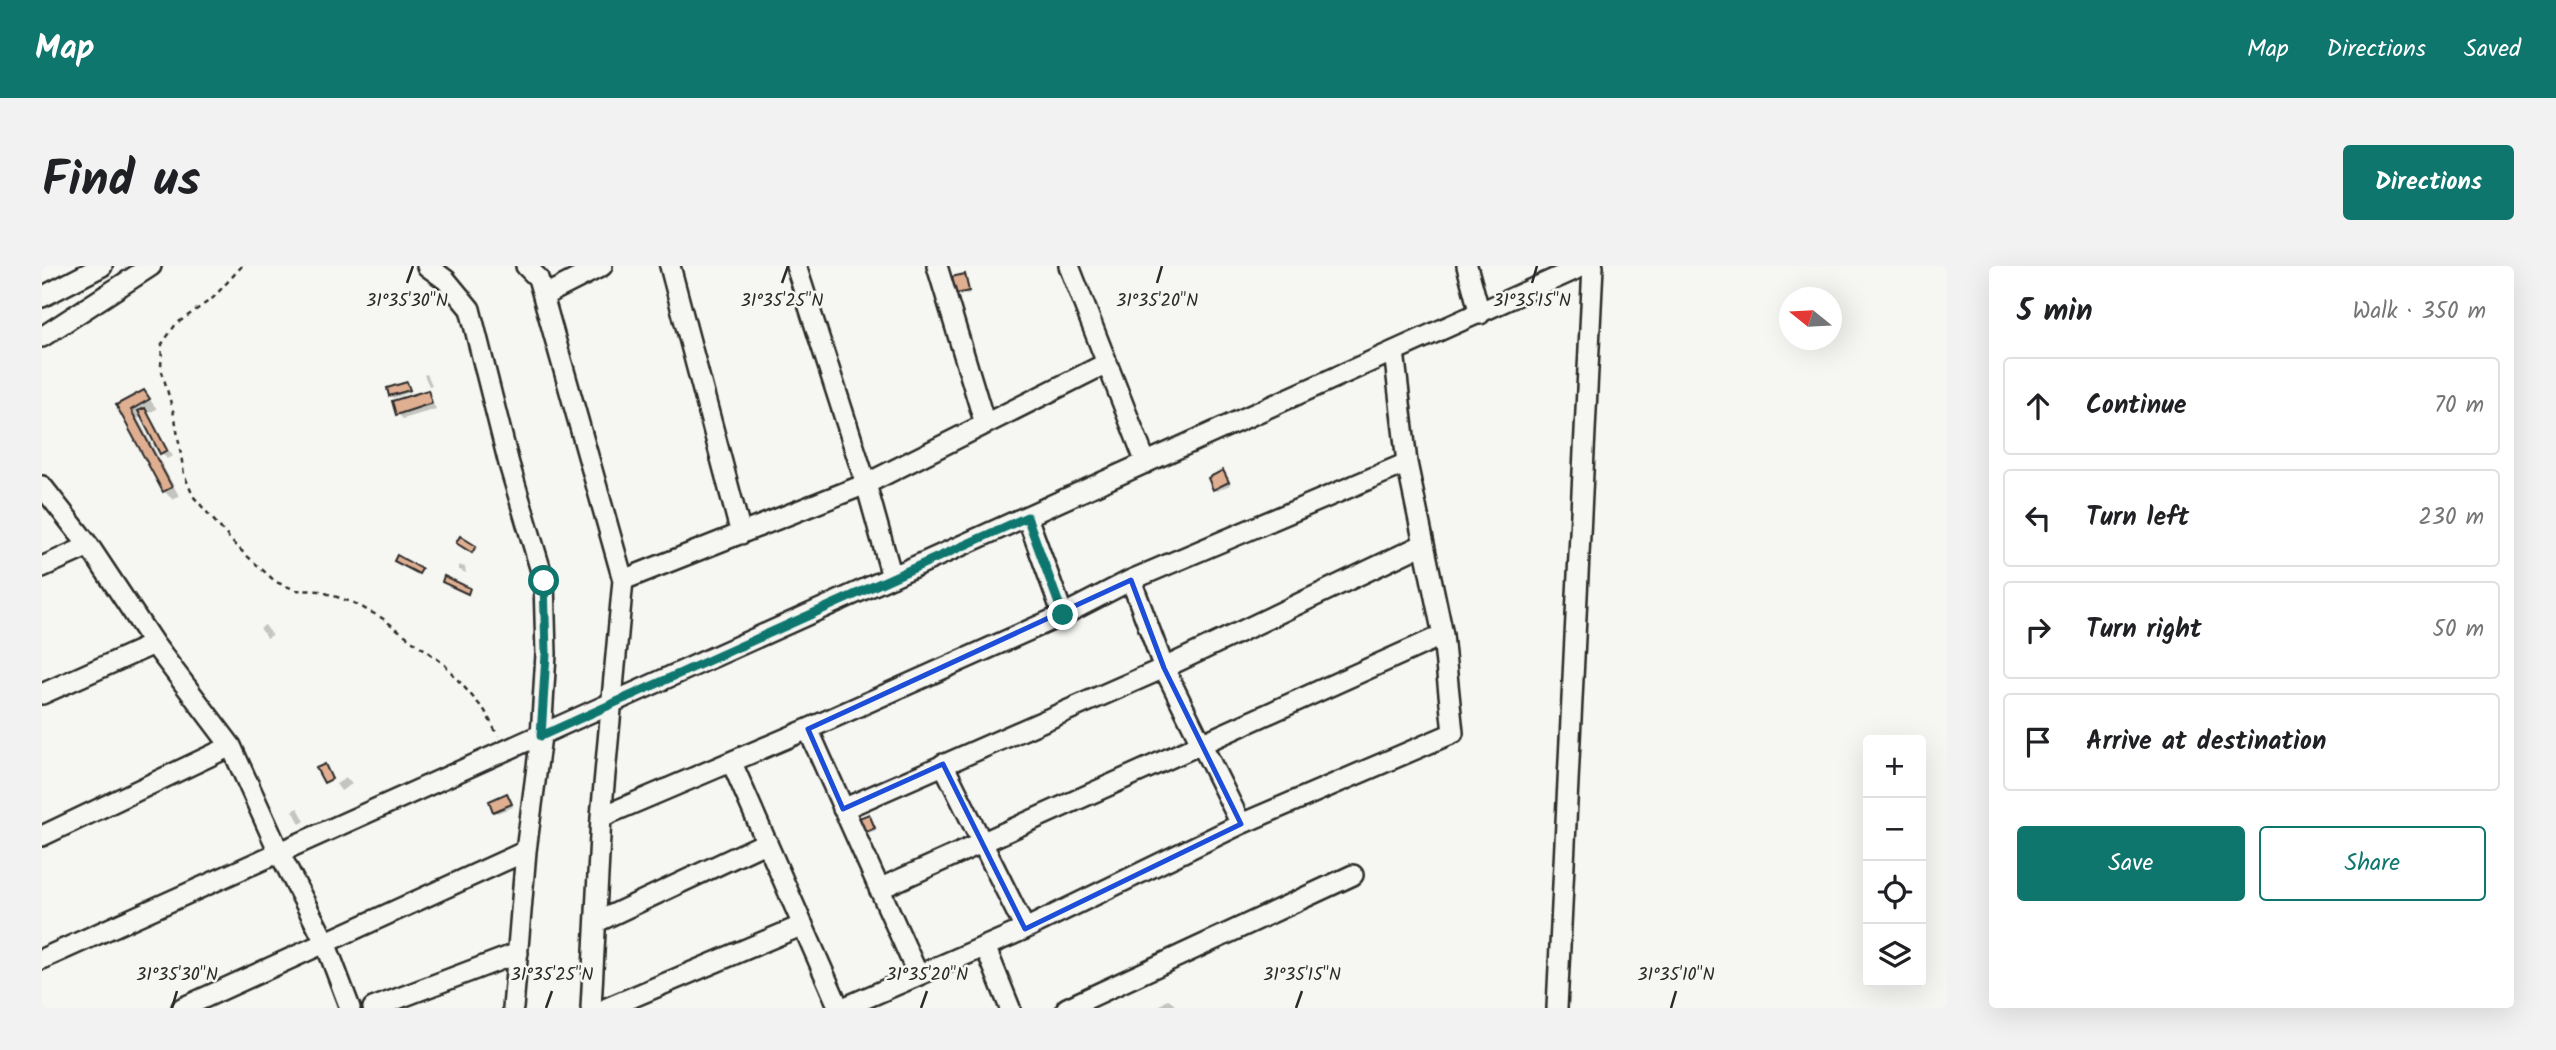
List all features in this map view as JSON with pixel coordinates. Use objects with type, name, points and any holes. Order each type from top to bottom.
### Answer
[{"type":"street","points":[[42,297],[103,266]]},
{"type":"street","points":[[42,337],[151,266]]},
{"type":"street","points":[[427,266],[446,281],[470,309],[509,464],[544,581],[546,654],[541,736],[526,851],[513,1008]]},
{"type":"street","points":[[526,266],[538,278],[623,580],[601,817],[591,1008]]},
{"type":"street","points":[[543,296],[602,266]]},
{"type":"street","points":[[670,266],[741,534]]},
{"type":"street","points":[[796,266],[866,484],[892,578]]},
{"type":"street","points":[[937,266],[985,424]]},
{"type":"street","points":[[1069,266],[1146,463]]},
{"type":"street","points":[[1467,266],[1480,314]]},
{"type":"street","points":[[42,958],[1583,266]]},
{"type":"street","points":[[1557,1008],[1593,266]]},
{"type":"street","points":[[732,762],[841,1008],[1025,929],[1241,824],[1453,733],[1443,635],[1408,463],[1394,351]]},
{"type":"street","points":[[623,580],[866,484],[1107,363]]},
{"type":"street","points":[[601,817],[808,729],[1063,615],[1131,580],[1408,463]]},
{"type":"street","points":[[44,492],[89,546],[153,644],[231,746],[279,852],[325,942],[350,1008]]},
{"type":"street","points":[[1027,517],[1063,615]]},
{"type":"street","points":[[843,809],[1164,668],[1424,544]]},
{"type":"street","points":[[42,567],[89,546]]},
{"type":"street","points":[[1131,580],[1164,668],[1241,824]]},
{"type":"street","points":[[879,889],[1443,635]]},
{"type":"street","points":[[42,694],[153,644]]},
{"type":"street","points":[[808,729],[918,975]]},
{"type":"street","points":[[42,836],[231,746]]},
{"type":"street","points":[[943,764],[980,844],[1025,929]]},
{"type":"street","points":[[597,922],[767,842]]},
{"type":"street","points":[[182,1008],[526,851]]},
{"type":"street","points":[[1067,1008],[1353,875]]},
{"type":"street","points":[[607,1008],[803,925]]},
{"type":"street","points":[[985,946],[1010,1008]]},
{"type":"street","points":[[373,1008],[518,953]]},
{"type":"path","points":[[242,266],[213,298],[176,324],[162,344],[162,375],[175,418],[184,474],[193,496],[235,545],[276,582],[296,590],[320,591],[354,603],[382,618],[444,664],[485,711],[506,751]]},
{"type":"highlighted area","points":[[1131,580],[1164,668],[1241,824],[1025,929],[943,764],[843,809],[808,729]]},
{"type":"building","points":[[965,274],[969,291],[956,294],[951,277]]},
{"type":"building","points":[[407,382],[410,390],[389,396],[387,388]]},
{"type":"building","points":[[144,390],[150,399],[131,410],[172,487],[163,492],[116,405]]},
{"type":"building","points":[[428,390],[432,403],[396,415],[392,401]]},
{"type":"building","points":[[145,408],[167,450],[160,454],[138,411]]},
{"type":"building","points":[[1223,470],[1229,482],[1213,490],[1208,478]]},
{"type":"building","points":[[460,536],[476,546],[472,553],[456,543]]},
{"type":"building","points":[[397,555],[422,569],[419,574],[394,561]]},
{"type":"building","points":[[444,576],[470,588],[468,594],[442,582]]},
{"type":"building","points":[[325,764],[332,779],[324,783],[316,768]]},
{"type":"building","points":[[507,793],[512,804],[493,812],[489,801]]},
{"type":"building","points":[[869,814],[875,828],[861,834],[854,820]]},
{"type":"route","points":[[544,581],[546,654],[541,736],[1027,517],[1063,615]]}]
